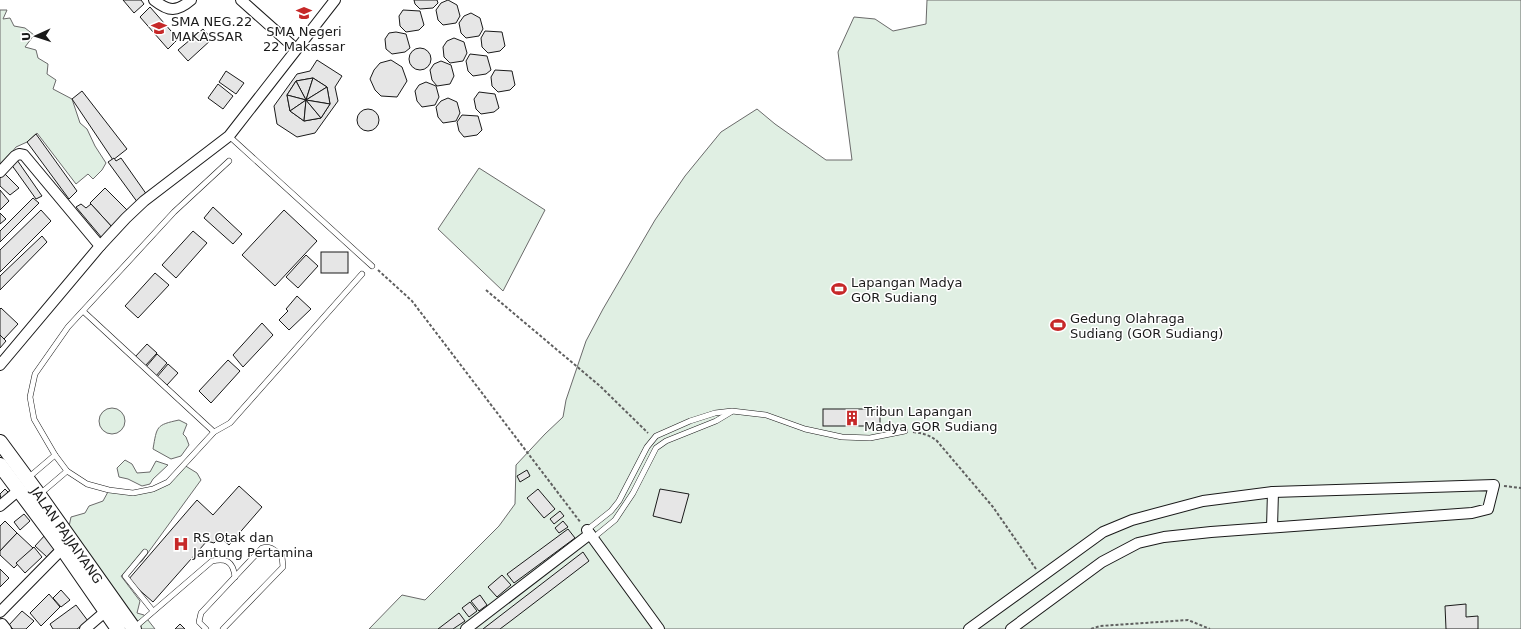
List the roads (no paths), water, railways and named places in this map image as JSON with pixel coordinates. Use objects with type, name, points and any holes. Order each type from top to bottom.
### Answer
[{"type":"main road","name":"JALAN PAJJAIYANG","points":[[0,442],[39,495],[67,545],[134,629]]},
{"type":"main road","points":[[0,466],[67,545],[118,629]]},
{"type":"street","points":[[154,0],[162,6],[173,10],[183,7],[191,0]]},
{"type":"street","points":[[241,0],[296,49]]},
{"type":"street","points":[[0,365],[100,246],[144,201],[229,136],[335,0]]},
{"type":"street","points":[[0,172],[15,156],[19,154],[24,155],[100,246]]},
{"type":"street","points":[[969,629],[1103,532],[1132,520],[1203,502],[1273,492],[1494,485],[1489,508],[1485,511],[1472,514],[1272,527],[1164,537],[1138,543],[1102,562],[1011,629]]},
{"type":"street","points":[[0,506],[19,490]]},
{"type":"street","points":[[1272,527],[1273,492]]},
{"type":"street","points":[[466,629],[590,534],[659,629]]},
{"type":"street","points":[[0,612],[67,545]]},
{"type":"street","points":[[85,629],[106,611]]},
{"type":"lane","points":[[229,136],[372,266]]},
{"type":"lane","points":[[228,160],[174,212],[68,327],[35,374],[30,397],[34,419],[55,455],[67,471],[87,484],[109,490],[133,493],[153,489],[168,482],[214,432],[230,423],[362,274]]},
{"type":"lane","points":[[83,311],[214,432]]},
{"type":"lane","points":[[590,534],[619,501],[653,438],[662,432],[715,412],[732,411],[766,415],[805,429],[836,436],[870,438],[905,431]]},
{"type":"lane","points":[[590,534],[615,520],[633,493],[656,448],[666,441],[716,421],[732,411]]},
{"type":"lane","points":[[27,478],[55,455]]},
{"type":"lane","points":[[39,495],[67,471]]},
{"type":"lane","points":[[206,629],[199,622],[202,613],[262,548],[267,546],[272,548],[282,556],[283,567],[223,629]]},
{"type":"lane","points":[[145,552],[125,576],[153,611]]},
{"type":"lane","points":[[134,629],[212,561],[222,559],[230,562],[234,569],[235,577]]},
{"type":"place","name":"SMA Negeri 22 Makassar","points":[[304,13]]},
{"type":"place","name":"SMA NEG.22 MAKASSAR","points":[[159,28]]},
{"type":"place","name":"Lapangan Madya GOR Sudiang","points":[[839,289]]},
{"type":"place","name":"Gedung Olahraga Sudiang (GOR Sudiang)","points":[[1058,325]]},
{"type":"place","name":"Tribun Lapangan Madya GOR Sudiang","points":[[852,418]]},
{"type":"place","name":"RS Otak dan Jantung Pertamina","points":[[181,544]]}]
